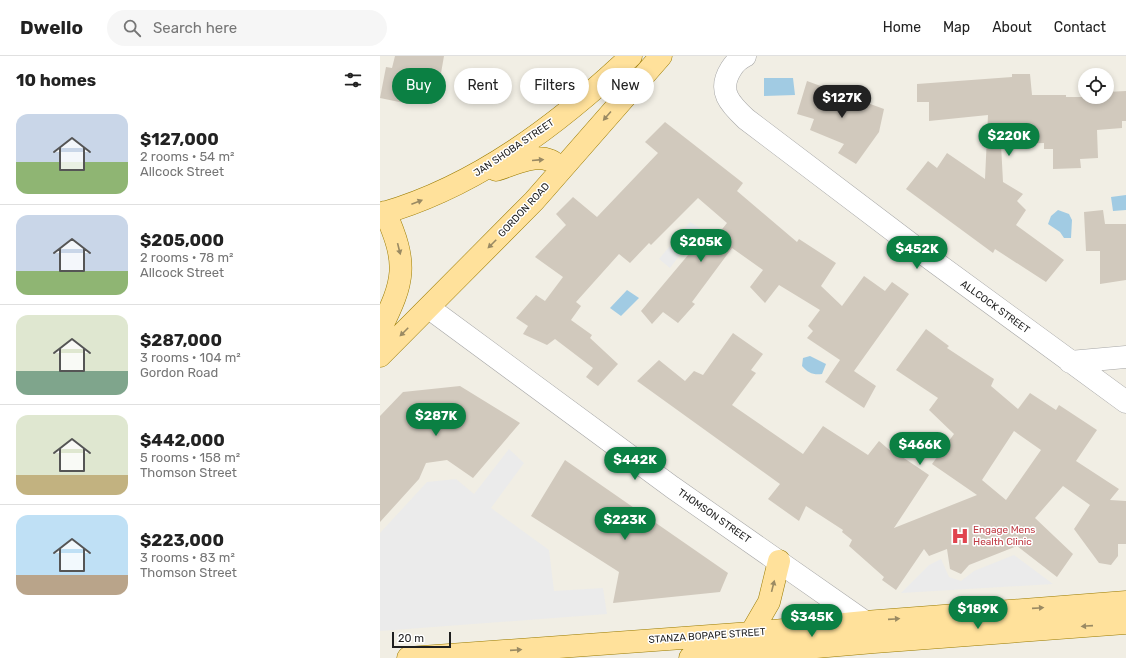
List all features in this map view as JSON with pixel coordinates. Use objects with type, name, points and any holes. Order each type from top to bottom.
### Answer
[{"type":"main road","name":"JAN SHOBA STREET","points":[[383,213],[436,194],[473,177],[527,141],[570,108],[631,56]]},
{"type":"main road","name":"GORDON ROAD","points":[[380,356],[534,201],[661,56]]},
{"type":"main road","points":[[473,177],[536,159],[549,160],[561,169]]},
{"type":"main road","points":[[380,330],[396,297],[402,267],[396,239],[383,213]]},
{"type":"main road","points":[[752,634],[769,602],[779,561]]},
{"type":"main road","name":"STANZA BOPAPE STREET","points":[[408,658],[752,634],[829,644],[865,622],[1126,602]]},
{"type":"main road","name":"STANZA BOPAPE STREET","points":[[690,658],[829,644],[1126,623]]},
{"type":"street","name":"ALLCOCK STREET","points":[[745,56],[733,65],[725,80],[727,98],[732,107],[752,124],[932,260],[1126,402]]},
{"type":"street","name":"THOMSON STREET","points":[[429,308],[672,487],[865,622]]},
{"type":"street","points":[[1070,362],[1126,357]]},
{"type":"shaded area","points":[[690,222],[700,228],[670,268],[659,259]]},
{"type":"shaded area","points":[[509,449],[524,463],[491,508],[549,550],[554,591],[603,588],[607,614],[380,631],[380,533],[427,482],[456,479],[474,494]]},
{"type":"shaded area","points":[[1014,555],[1053,584],[901,593],[929,565],[941,559],[949,577],[961,581],[974,571]]},
{"type":"water","points":[[764,78],[793,78],[795,95],[764,96]]},
{"type":"water","points":[[1126,195],[1126,210],[1113,211],[1111,197]]},
{"type":"water","points":[[1058,210],[1069,214],[1072,220],[1071,238],[1064,238],[1060,232],[1048,224],[1051,216]]},
{"type":"water","points":[[627,290],[639,298],[621,316],[610,308]]},
{"type":"water","points":[[810,356],[826,364],[822,374],[811,373],[802,366],[803,358]]},
{"type":"building","points":[[395,56],[444,56],[442,68],[392,68]]},
{"type":"building","points":[[386,67],[392,68],[392,100],[380,98]]},
{"type":"building","points":[[1012,74],[1030,74],[1032,95],[1066,95],[1066,97],[1078,97],[1078,104],[1114,104],[1114,92],[1126,91],[1126,121],[1122,121],[1122,128],[1097,130],[1098,158],[1080,159],[1081,168],[1053,169],[1053,149],[1044,149],[1044,143],[1001,144],[1003,182],[1023,194],[1017,201],[1026,210],[1016,225],[1064,260],[1046,282],[995,249],[993,253],[906,189],[928,161],[937,168],[947,153],[985,179],[988,115],[929,121],[929,102],[917,102],[917,84],[1012,77]]},
{"type":"building","points":[[807,81],[884,109],[879,132],[856,164],[838,153],[844,144],[810,130],[814,119],[797,114]]},
{"type":"building","points":[[665,122],[743,183],[737,191],[797,242],[799,239],[836,263],[821,286],[842,306],[864,276],[885,291],[892,282],[909,294],[854,371],[876,386],[864,408],[825,382],[840,360],[807,338],[813,331],[808,326],[820,310],[779,285],[765,303],[750,287],[763,270],[732,248],[692,302],[695,304],[678,323],[663,312],[652,324],[641,311],[699,242],[707,248],[727,223],[698,198],[651,245],[649,243],[630,263],[619,254],[576,302],[581,306],[571,320],[592,335],[590,338],[618,364],[598,386],[586,377],[593,368],[555,339],[547,345],[523,334],[528,326],[516,318],[536,295],[545,301],[563,277],[535,257],[566,225],[556,214],[573,197],[597,217],[658,153],[645,142]]},
{"type":"building","points":[[1103,210],[1105,224],[1126,224],[1126,280],[1100,284],[1100,251],[1086,251],[1084,212]]},
{"type":"building","points":[[926,329],[949,346],[947,348],[994,379],[991,386],[1018,409],[1030,393],[1056,410],[1059,405],[1097,430],[1076,461],[1119,489],[1110,500],[1126,501],[1126,544],[1118,544],[1118,556],[1111,565],[1099,563],[1074,529],[1090,505],[1063,486],[1035,518],[1073,554],[1057,577],[1017,546],[969,565],[961,574],[950,569],[947,549],[929,556],[924,549],[896,590],[882,580],[884,577],[849,546],[852,540],[842,532],[843,530],[806,506],[799,521],[768,499],[780,484],[637,381],[659,360],[685,381],[694,371],[703,375],[733,333],[763,354],[751,370],[756,373],[732,405],[803,454],[823,426],[868,455],[879,441],[894,454],[895,452],[929,475],[894,528],[977,495],[932,464],[954,434],[929,410],[938,398],[896,370]],"holes":[[[1014,431],[1041,450],[1006,500],[982,480]]]},
{"type":"building","points":[[460,386],[520,423],[473,478],[447,460],[426,463],[419,479],[380,522],[380,416],[403,392]]},
{"type":"building","points":[[565,460],[728,573],[720,592],[613,603],[619,572],[531,516]]},
{"type":"place","name":"Engage Mens Health Clinic","points":[[960,536]]}]
